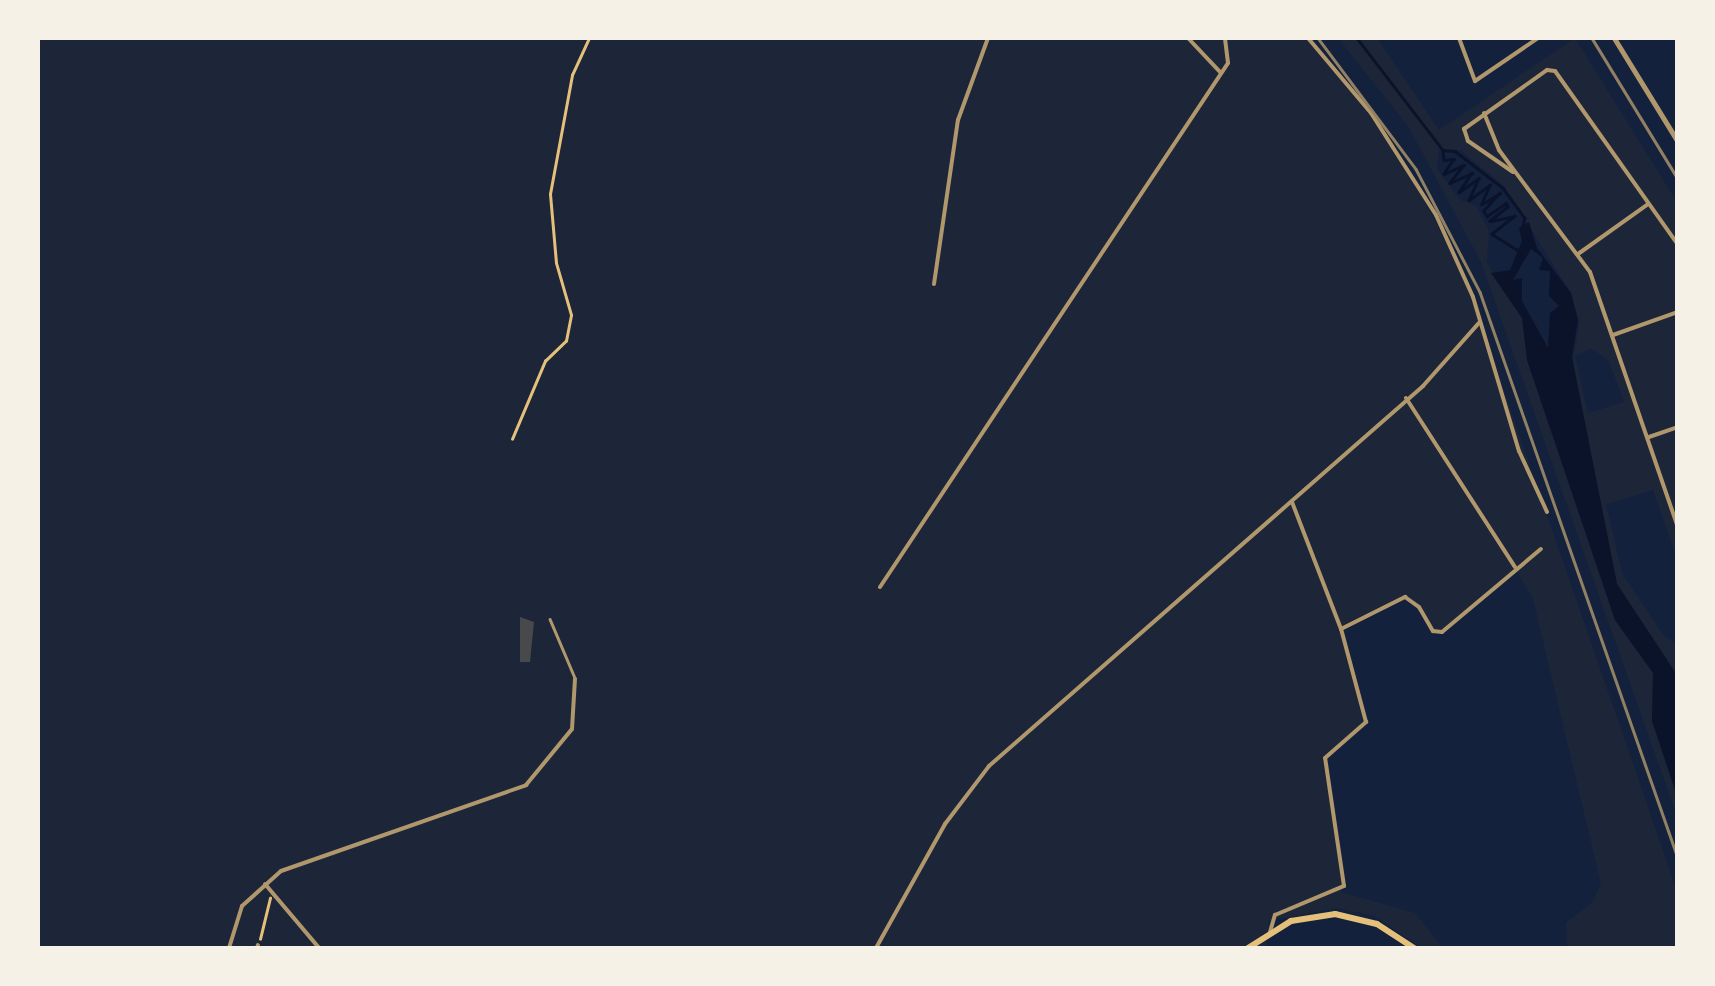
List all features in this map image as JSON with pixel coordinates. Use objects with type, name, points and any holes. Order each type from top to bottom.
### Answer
[{"type":"main road","points":[[1248,948],[1270,932],[1307,917],[1346,914],[1386,928],[1414,948]]},
{"type":"street","points":[[934,284],[958,120],[988,38]]},
{"type":"street","points":[[1188,38],[1221,74]]},
{"type":"street","points":[[880,587],[1221,74],[1230,58],[1224,38]]},
{"type":"street","points":[[1308,38],[1395,147],[1444,232],[1479,323],[1524,464],[1547,512]]},
{"type":"street","points":[[1458,38],[1475,81],[1538,38]]},
{"type":"street","points":[[1614,38],[1678,142]]},
{"type":"street","points":[[1517,174],[1468,141],[1465,126],[1555,71],[1678,245]]},
{"type":"street","points":[[1484,112],[1517,174],[1577,254],[1613,334],[1678,527]]},
{"type":"street","points":[[1577,254],[1648,204]]},
{"type":"street","points":[[1613,334],[1678,312]]},
{"type":"street","points":[[876,948],[975,782],[1292,502],[1406,398],[1479,323]]},
{"type":"street","points":[[1406,398],[1516,569]]},
{"type":"street","points":[[1648,437],[1678,426]]},
{"type":"street","points":[[1270,932],[1275,915],[1336,895],[1344,886],[1325,758],[1362,727],[1366,714],[1341,629],[1292,502]]},
{"type":"street","points":[[1341,629],[1405,597],[1438,633],[1541,549]]},
{"type":"street","points":[[230,948],[238,912],[266,884],[296,864],[526,785],[572,729],[575,679]]},
{"type":"street","points":[[266,884],[319,948]]},
{"type":"lane","points":[[550,619],[575,679]]},
{"type":"path","points":[[512,440],[545,362],[566,342],[571,315],[556,263],[550,194],[572,75],[589,38]]},
{"type":"path","points":[[258,947],[273,889]]},
{"type":"shaded area","points":[[38,38],[1308,38],[1395,147],[1464,275],[1678,894],[1677,948],[1567,948],[1566,923],[1592,903],[1601,884],[1533,599],[1516,569],[1442,632],[1433,631],[1419,607],[1405,597],[1341,629],[1366,715],[1356,732],[1325,758],[1344,877],[1341,892],[1415,913],[1443,948],[1421,948],[1375,916],[1337,908],[1269,921],[1266,948],[38,948]]},
{"type":"shaded area","points":[[1338,38],[1377,38],[1439,130],[1575,38],[1677,202],[1677,558],[1653,490],[1606,504],[1622,573],[1663,635],[1677,644],[1677,675],[1617,584],[1573,363],[1579,323],[1571,293],[1503,185],[1460,150],[1439,150],[1437,169],[1460,200],[1476,206],[1489,231],[1487,262],[1522,318],[1527,360],[1615,620],[1653,673],[1652,721],[1677,796],[1677,816],[1481,262],[1408,126]],"holes":[[[1591,348],[1609,361],[1624,402],[1588,413],[1575,356]]]},
{"type":"shaded area","points":[[1529,222],[1537,248],[1571,293],[1578,320],[1572,357],[1617,584],[1677,675],[1677,796],[1652,721],[1653,673],[1615,620],[1527,360],[1522,318],[1491,273],[1510,270],[1522,241],[1519,228]],"holes":[[[1531,249],[1543,258],[1539,270],[1550,271],[1549,296],[1559,306],[1550,313],[1548,348],[1522,301],[1522,278],[1513,280]]]},
{"type":"building","points":[[520,617],[534,622],[530,662],[520,662]]},
{"type":"waterway","points":[[1357,38],[1443,150],[1455,151],[1503,188],[1525,218],[1523,227]]},
{"type":"waterway","points":[[1443,151],[1444,160],[1454,159],[1444,174],[1464,165],[1450,183],[1472,173],[1459,192],[1479,178],[1469,200],[1490,185],[1482,204],[1500,193],[1484,211],[1487,216],[1506,203],[1508,207],[1490,221],[1515,216],[1492,234],[1518,250]]},
{"type":"tram line","points":[[1318,38],[1416,169],[1480,292],[1678,858]]},
{"type":"railway","points":[[1592,38],[1678,179]]}]
